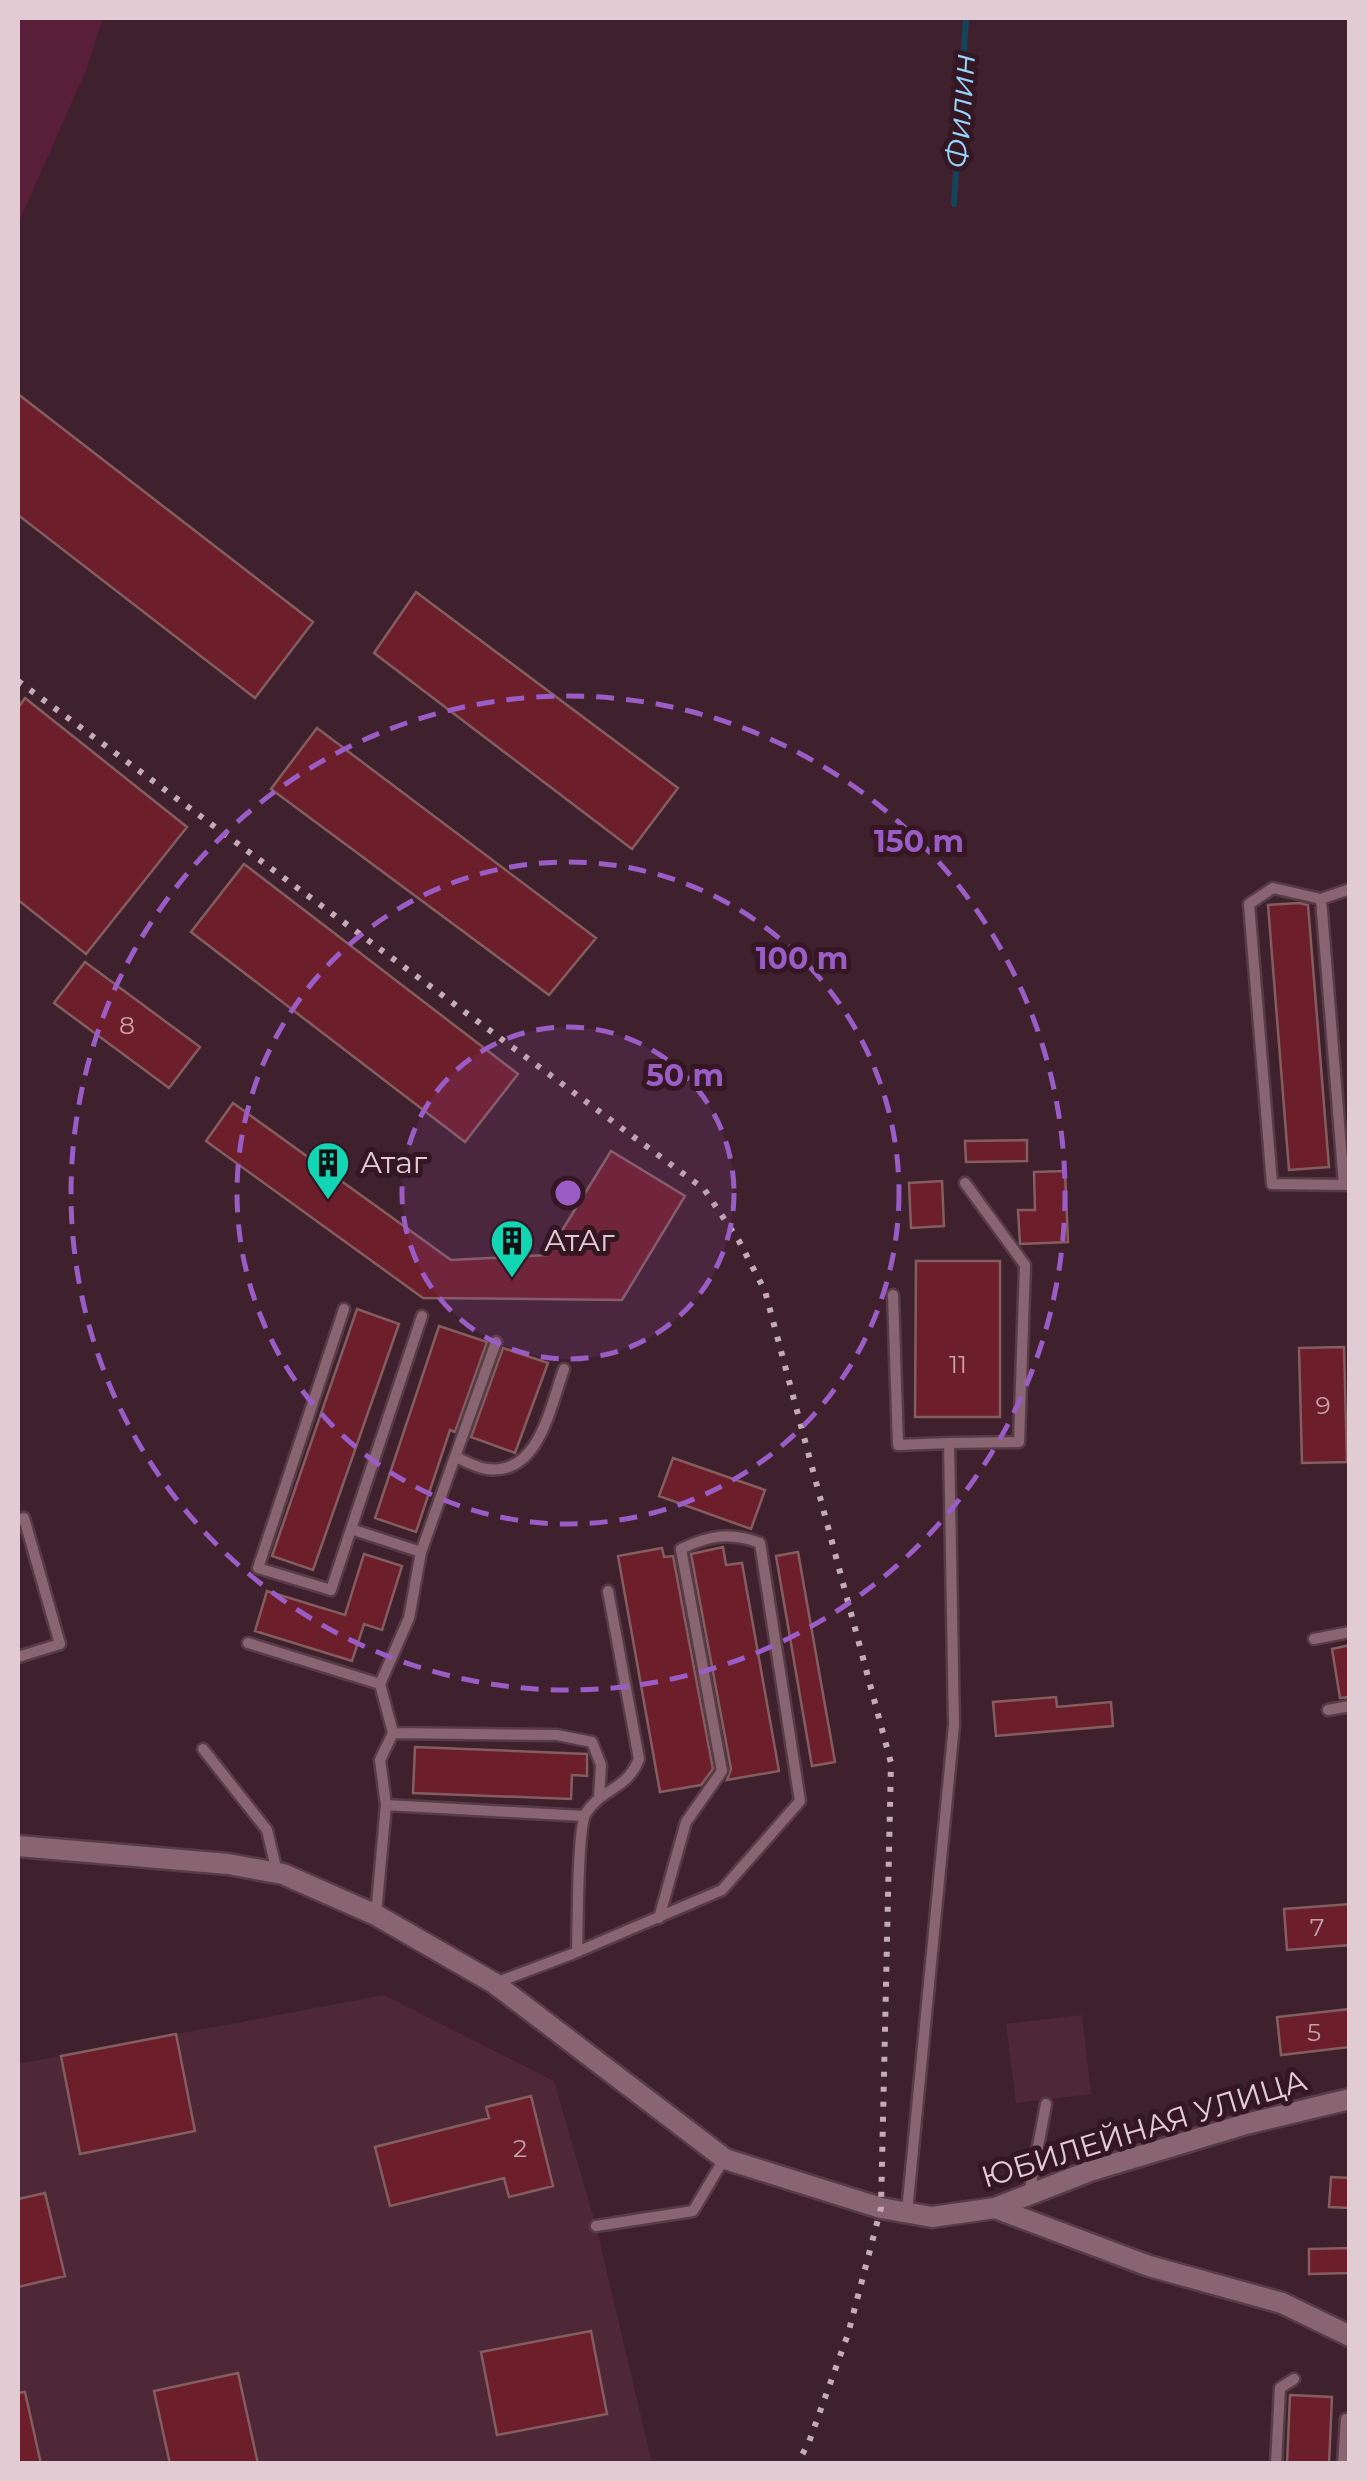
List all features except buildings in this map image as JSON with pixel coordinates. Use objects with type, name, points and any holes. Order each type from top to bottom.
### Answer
[{"type":"street","name":"ЮБИЛЕЙНАЯ УЛИЦА","points":[[18,1846],[228,1864],[277,1873],[376,1915],[494,1983],[725,2158],[881,2208],[932,2218],[996,2208],[1090,2171],[1246,2124],[1350,2099]]},
{"type":"street","points":[[996,2208],[1149,2266],[1282,2303],[1350,2336]]},
{"type":"lane","points":[[1321,899],[1347,1185],[1272,1184],[1249,904],[1273,888],[1321,899],[1350,889]]},
{"type":"lane","points":[[892,1295],[898,1445],[1018,1442],[1025,1266],[965,1183]]},
{"type":"lane","points":[[344,1308],[258,1568],[331,1590],[422,1316]]},
{"type":"lane","points":[[376,1915],[386,1805],[380,1760],[393,1733],[380,1684],[409,1618],[421,1552],[496,1342]]},
{"type":"lane","points":[[456,1457],[488,1470],[515,1464],[534,1452],[564,1370]]},
{"type":"lane","points":[[906,2213],[954,1725],[949,1443]]},
{"type":"lane","points":[[18,1520],[24,1518],[60,1644],[18,1657]]},
{"type":"lane","points":[[350,1529],[421,1552]]},
{"type":"lane","points":[[494,1983],[577,1952],[659,1918],[722,1890],[800,1801],[760,1543],[739,1535],[708,1536],[681,1549],[722,1771],[686,1822],[659,1918]]},
{"type":"lane","points":[[577,1952],[584,1816],[599,1798],[631,1778],[639,1759],[608,1591]]},
{"type":"lane","points":[[1314,1638],[1350,1632]]},
{"type":"lane","points":[[248,1643],[380,1684]]},
{"type":"lane","points":[[1328,1710],[1350,1706]]},
{"type":"lane","points":[[393,1733],[556,1735],[592,1742],[601,1765],[599,1798]]},
{"type":"lane","points":[[203,1750],[267,1830],[277,1873]]},
{"type":"lane","points":[[386,1805],[584,1816]]},
{"type":"lane","points":[[1029,2195],[1046,2104]]},
{"type":"lane","points":[[596,2226],[693,2211],[725,2158]]},
{"type":"lane","points":[[1276,2464],[1280,2388],[1294,2379]]},
{"type":"lane","points":[[1343,2464],[1346,2419]]},
{"type":"shaded area","points":[[18,18],[103,18],[87,68],[18,224]]},
{"type":"shaded area","points":[[384,1995],[554,2081],[596,2226],[652,2463],[18,2464],[18,2064]]},
{"type":"shaded area","points":[[1082,2015],[1091,2094],[1016,2103],[1006,2024]]},
{"type":"waterway","name":"Филин","points":[[954,204],[966,18]]},
{"type":"railway","points":[[18,681],[704,1189],[739,1241],[765,1291],[891,1763],[881,2208],[848,2334],[809,2442],[797,2464]]},
{"type":"place","name":"Атаг","points":[[328,1201]]},
{"type":"place","name":"АтАг","points":[[512,1279]]}]
